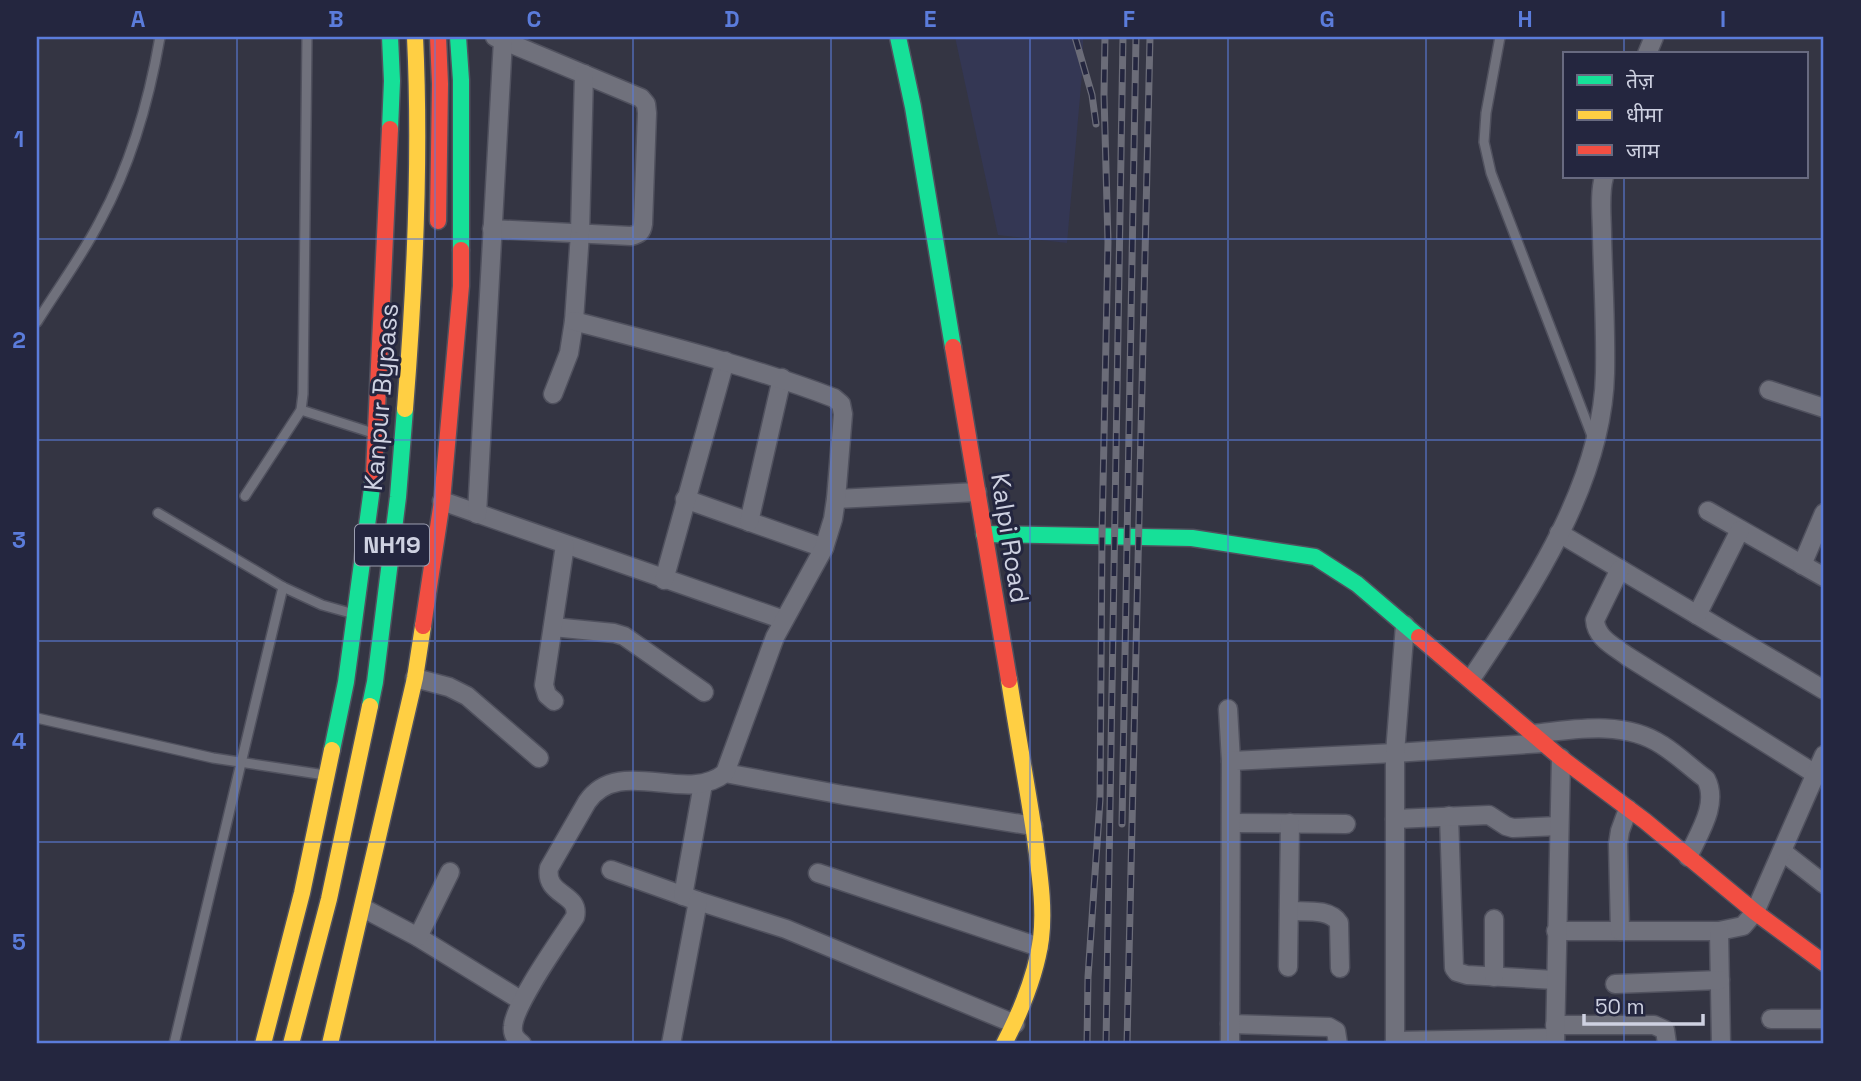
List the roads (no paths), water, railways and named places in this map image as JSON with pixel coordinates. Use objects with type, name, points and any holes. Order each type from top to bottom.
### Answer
[{"type":"main road","points":[[263,1044],[302,892],[346,682],[373,493],[392,81],[390,37]]},
{"type":"main road","name":"Kanpur Bypass","points":[[291,1044],[329,899],[375,682],[398,497],[415,285],[415,37]]},
{"type":"main road","points":[[437,236],[440,84],[438,37]]},
{"type":"main road","points":[[330,1044],[415,678],[442,502],[461,286],[461,80],[458,37]]},
{"type":"main road","name":"Kalpi Road","points":[[898,37],[913,107],[1033,826],[1043,904],[1039,947],[1030,989],[1004,1044]]},
{"type":"main road","points":[[984,534],[1192,538],[1315,557],[1357,584],[1561,758],[1755,912],[1824,962]]},
{"type":"main road","points":[[322,1006],[371,797]]},
{"type":"street","points":[[477,514],[499,38],[640,98],[646,104],[642,230],[631,236],[492,229]]},
{"type":"street","points":[[553,394],[569,354],[574,321],[580,233],[584,74]]},
{"type":"street","points":[[1471,679],[1516,611],[1559,533],[1595,444],[1603,410],[1605,373],[1602,220],[1604,178]]},
{"type":"street","points":[[522,1044],[514,1036],[514,1019],[522,1001],[575,917],[575,905],[551,885],[549,868],[594,792],[603,786],[624,781],[703,784],[726,773],[767,654],[824,548],[836,499],[843,414],[841,404],[834,398],[782,378],[574,321]]},
{"type":"street","points":[[664,580],[725,361]]},
{"type":"street","points":[[749,522],[782,378]]},
{"type":"street","points":[[1769,390],[1824,408]]},
{"type":"street","points":[[836,499],[977,492]]},
{"type":"street","points":[[685,499],[824,548]]},
{"type":"street","points":[[442,502],[783,620]]},
{"type":"street","points":[[1708,511],[1824,577]]},
{"type":"street","points":[[1802,565],[1824,513]]},
{"type":"street","points":[[1697,615],[1740,530]]},
{"type":"street","points":[[1559,533],[1824,691]]},
{"type":"street","points":[[554,701],[547,695],[544,685],[565,545]]},
{"type":"street","points":[[1620,569],[1595,620],[1595,629],[1601,636],[1627,656],[1817,775]]},
{"type":"street","points":[[1405,625],[1395,753],[1395,1043],[1555,1036],[1654,1024],[1665,1030],[1667,1044]]},
{"type":"street","points":[[553,627],[624,636],[704,692]]},
{"type":"street","points":[[415,678],[449,687],[467,696],[539,758]]},
{"type":"street","points":[[1228,709],[1232,822],[1230,1044]]},
{"type":"street","points":[[1231,761],[1395,753],[1538,738],[1582,728],[1624,730],[1643,735],[1670,751],[1706,779],[1712,797],[1688,857]]},
{"type":"street","points":[[1556,930],[1719,931],[1743,926],[1755,912],[1824,755]]},
{"type":"street","points":[[1555,1036],[1561,758]]},
{"type":"street","points":[[726,773],[1033,826]]},
{"type":"street","points":[[671,1044],[691,899],[703,784]]},
{"type":"street","points":[[1620,931],[1618,844],[1628,809]]},
{"type":"street","points":[[1395,819],[1489,814],[1513,828],[1559,826]]},
{"type":"street","points":[[1449,816],[1454,968],[1461,975],[1555,980]]},
{"type":"street","points":[[1232,822],[1346,824]]},
{"type":"street","points":[[1288,967],[1290,823]]},
{"type":"street","points":[[1783,852],[1824,884]]},
{"type":"street","points":[[611,870],[786,929],[1015,1024]]},
{"type":"street","points":[[418,937],[450,872]]},
{"type":"street","points":[[818,873],[1039,947]]},
{"type":"street","points":[[363,908],[418,937],[522,1001]]},
{"type":"street","points":[[1289,911],[1329,913],[1335,917],[1339,923],[1340,968]]},
{"type":"street","points":[[1494,919],[1494,977]]},
{"type":"street","points":[[1719,931],[1721,1044]]},
{"type":"street","points":[[1615,984],[1720,980]]},
{"type":"street","points":[[1771,1019],[1824,1018]]},
{"type":"street","points":[[1230,1024],[1329,1027],[1336,1031],[1338,1044]]},
{"type":"lane","points":[[37,322],[100,222],[122,174],[146,102],[160,37]]},
{"type":"lane","points":[[245,496],[300,410],[303,376],[307,37]]},
{"type":"lane","points":[[1500,37],[1486,113],[1484,142],[1491,173],[1595,444]]},
{"type":"lane","points":[[300,410],[375,433]]},
{"type":"lane","points":[[158,513],[283,587],[321,605],[356,614]]},
{"type":"lane","points":[[174,1044],[283,587]]},
{"type":"lane","points":[[37,718],[242,763],[327,775]]},
{"type":"railway","points":[[1075,37],[1092,95],[1096,124]]},
{"type":"railway","points":[[1087,1044],[1088,977],[1100,800],[1108,242],[1105,37]]},
{"type":"railway","points":[[1106,1044],[1123,37]]},
{"type":"railway","points":[[1122,824],[1136,37]]},
{"type":"railway","points":[[1127,1044],[1150,37]]}]
